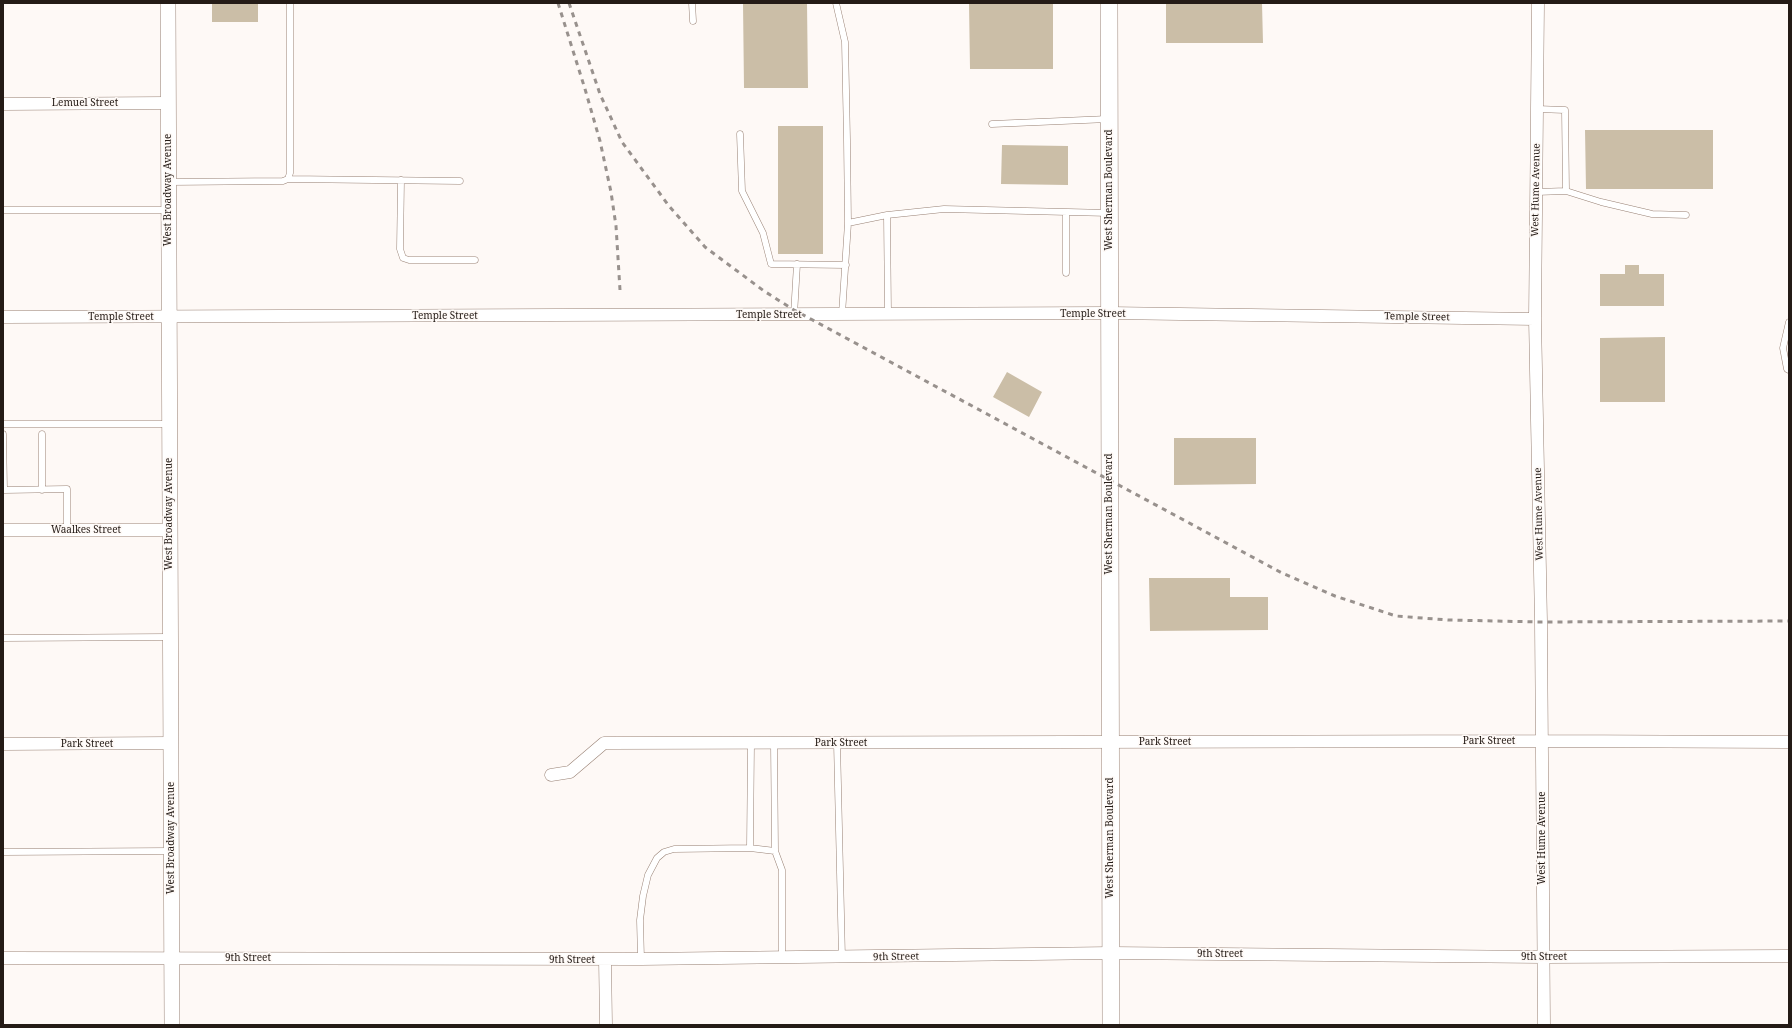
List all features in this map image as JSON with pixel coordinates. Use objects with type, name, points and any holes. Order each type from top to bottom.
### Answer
[{"type":"main road","name":"West Sherman Boulevard","points":[[1108,3],[1111,1025]]},
{"type":"street","name":"West Broadway Avenue","points":[[168,3],[168,424],[172,1025]]},
{"type":"street","name":"West Hume Avenue","points":[[1538,3],[1535,319],[1542,740],[1544,1025]]},
{"type":"street","name":"Lemuel Street","points":[[3,104],[167,103]]},
{"type":"street","name":"Temple Street","points":[[3,317],[1109,313],[1535,319]]},
{"type":"street","name":"Waalkes Street","points":[[3,530],[169,530]]},
{"type":"street","name":"Park Street","points":[[551,775],[570,772],[604,743],[1542,740],[1789,742]]},
{"type":"street","name":"Park Street","points":[[3,744],[171,743]]},
{"type":"street","name":"9th Street","points":[[3,958],[641,960],[1110,954],[1543,957],[1789,956]]},
{"type":"street","points":[[605,959],[606,1025]]},
{"type":"lane","points":[[288,179],[290,173],[290,3]]},
{"type":"lane","points":[[692,3],[693,21]]},
{"type":"lane","points":[[836,3],[845,42],[848,224],[842,314]]},
{"type":"lane","points":[[1537,109],[1565,110],[1566,191]]},
{"type":"lane","points":[[992,124],[1108,119]]},
{"type":"lane","points":[[740,134],[742,190],[762,233],[770,264],[846,265]]},
{"type":"lane","points":[[168,182],[283,181],[288,179],[460,181]]},
{"type":"lane","points":[[401,180],[400,249],[403,258],[409,260],[475,260]]},
{"type":"lane","points":[[1536,192],[1566,191],[1601,202],[1652,214],[1686,215]]},
{"type":"lane","points":[[848,224],[887,215],[944,209],[1109,213]]},
{"type":"lane","points":[[3,210],[168,210]]},
{"type":"lane","points":[[1066,212],[1066,273]]},
{"type":"lane","points":[[887,215],[888,314]]},
{"type":"lane","points":[[794,315],[797,264]]},
{"type":"lane","points":[[1789,322],[1782,348],[1787,369],[1789,370]]},
{"type":"lane","points":[[3,424],[168,424]]},
{"type":"lane","points":[[3,434],[4,490],[67,489],[67,530]]},
{"type":"lane","points":[[42,434],[42,490]]},
{"type":"lane","points":[[3,638],[170,637]]},
{"type":"lane","points":[[750,848],[751,743]]},
{"type":"lane","points":[[774,743],[775,850],[782,870],[782,959]]},
{"type":"lane","points":[[837,743],[842,958]]},
{"type":"lane","points":[[641,960],[640,920],[643,896],[648,875],[657,858],[664,852],[674,849],[750,848],[775,850]]},
{"type":"lane","points":[[3,852],[171,851]]},
{"type":"building","points":[[212,3],[258,3],[258,22],[212,22]]},
{"type":"building","points":[[743,3],[807,3],[808,88],[744,88]]},
{"type":"building","points":[[969,3],[1053,3],[1053,69],[970,69]]},
{"type":"building","points":[[1166,3],[1262,3],[1263,43],[1166,43]]},
{"type":"building","points":[[778,126],[823,126],[823,254],[778,254]]},
{"type":"building","points":[[1585,130],[1713,130],[1713,189],[1586,189]]},
{"type":"building","points":[[1002,145],[1068,146],[1068,185],[1001,184]]},
{"type":"building","points":[[1625,265],[1639,265],[1639,274],[1664,274],[1664,306],[1600,306],[1600,274],[1625,274]]},
{"type":"building","points":[[1665,337],[1665,402],[1600,402],[1600,338]]},
{"type":"building","points":[[1007,372],[1042,392],[1029,417],[993,397]]},
{"type":"building","points":[[1174,438],[1256,438],[1256,484],[1174,485]]},
{"type":"building","points":[[1149,578],[1230,578],[1230,597],[1268,597],[1268,630],[1150,631]]},
{"type":"railway","points":[[558,3],[600,141],[611,192],[616,226],[620,290]]},
{"type":"railway","points":[[569,3],[600,94],[622,142],[669,206],[705,247],[764,291],[794,310],[1282,573],[1335,596],[1396,616],[1449,620],[1541,622],[1789,621]]}]
